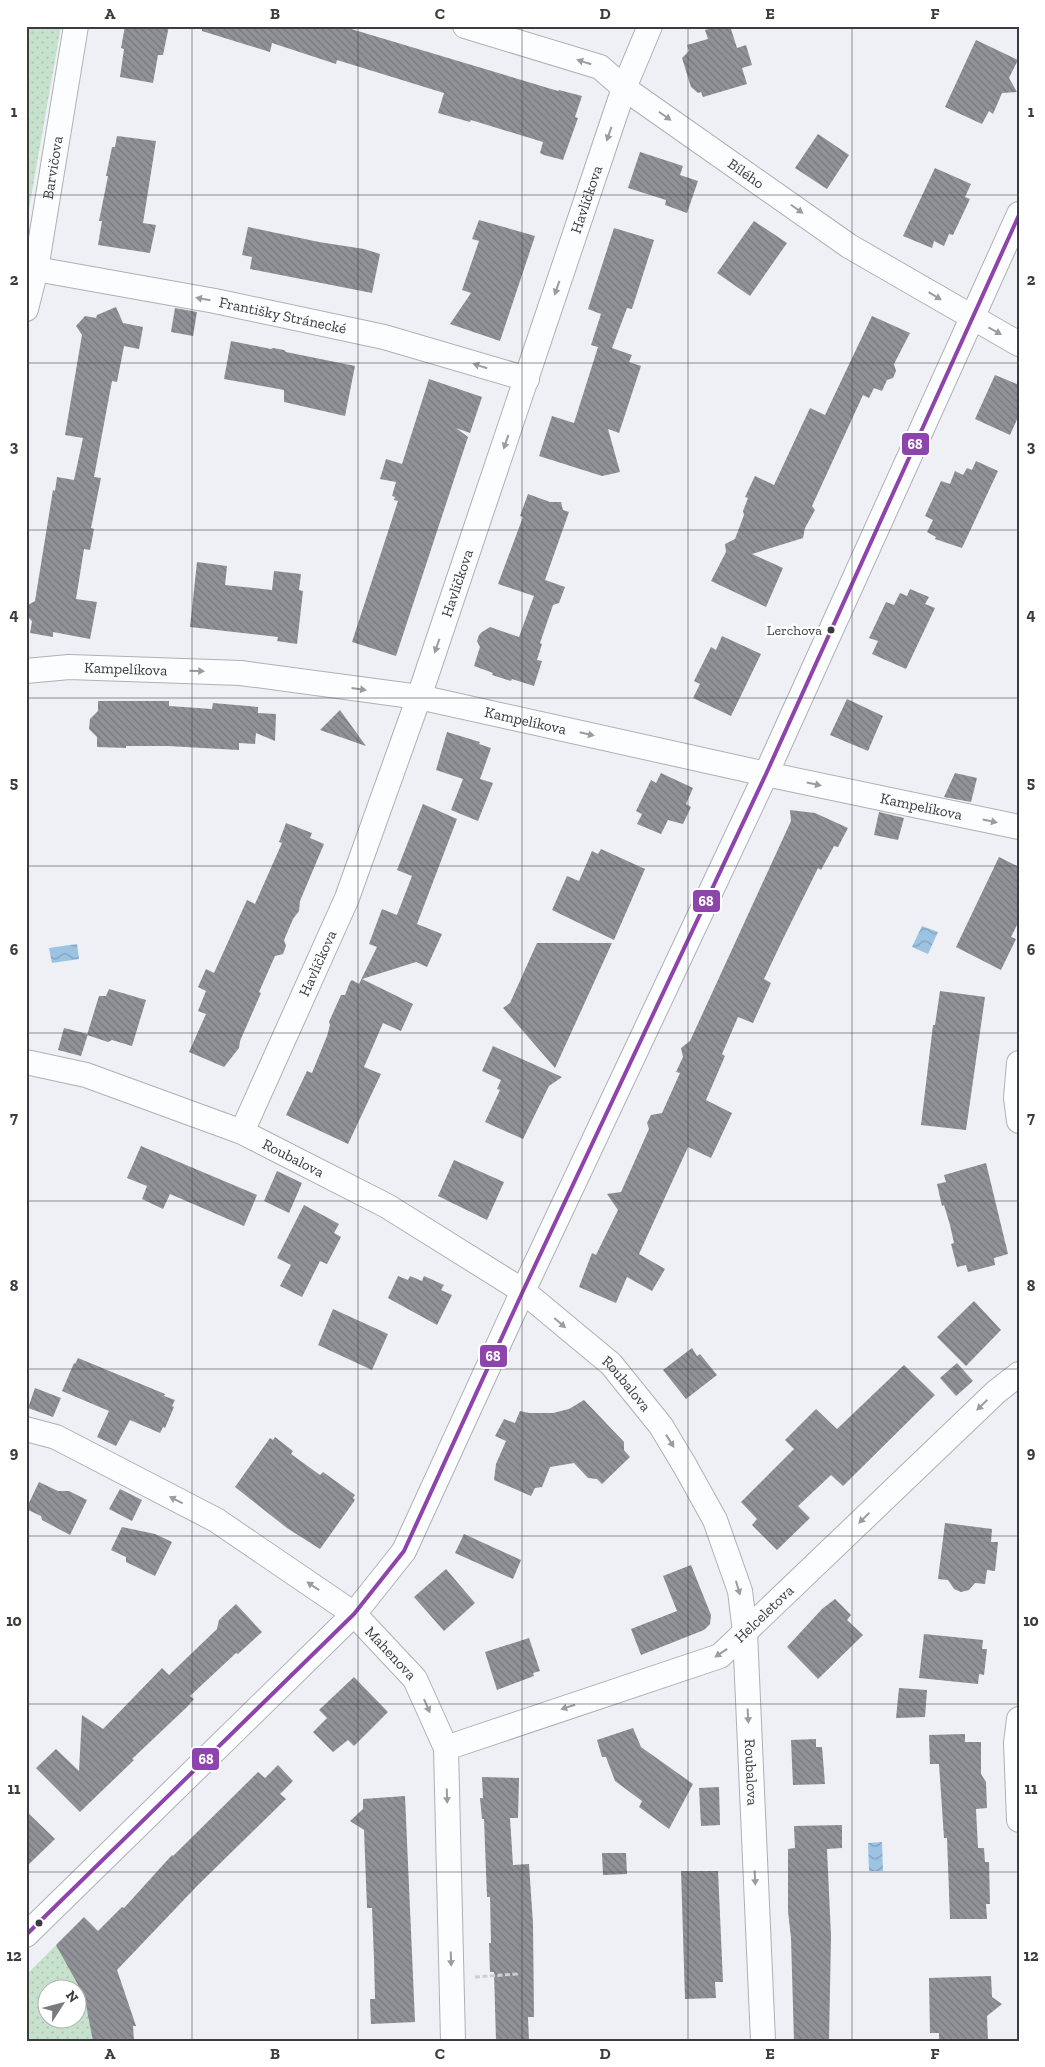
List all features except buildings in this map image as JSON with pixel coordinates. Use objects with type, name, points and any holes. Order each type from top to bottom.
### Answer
[{"type":"street","name":"Barvičova","points":[[26,309],[36,269],[76,26]]},
{"type":"street","name":"Bílého","points":[[465,26],[600,67],[624,88],[849,246],[1019,344]]},
{"type":"street","name":"Havlíčkova","points":[[242,1132],[347,898],[420,697],[624,88],[650,26]]},
{"type":"street","points":[[34,1926],[354,1614],[404,1551],[523,1291],[766,774],[1019,214]]},
{"type":"street","name":"Františky Stránecké","points":[[36,269],[215,301],[384,337],[527,380]]},
{"type":"street","name":"Kampelíkova","points":[[26,671],[69,667],[241,673],[420,697],[766,774],[1019,827]]},
{"type":"street","name":"Roubalova","points":[[26,1062],[86,1075],[242,1132],[387,1206],[523,1291],[610,1364],[661,1426],[686,1466],[714,1520],[740,1592],[745,1632],[762,2041]]},
{"type":"street","points":[[1019,1063],[1016,1098],[1019,1122]]},
{"type":"street","name":"Helceletova","points":[[446,1748],[720,1656],[996,1392],[1019,1374]]},
{"type":"street","name":"Mahenova","points":[[26,1428],[56,1437],[216,1520],[354,1614],[415,1679],[446,1748],[454,2041]]},
{"type":"street","points":[[1019,1719],[1016,1743],[1019,1820]]},
{"type":"path","points":[[26,452],[26,461]]},
{"type":"path","points":[[477,1977],[517,1974],[517,1971]]},
{"type":"green space","points":[[26,26],[61,26],[26,226]]},
{"type":"green space","points":[[56,1945],[75,1980],[38,1980],[38,2030],[88,2030],[88,2012],[93,2041],[26,2041],[26,1975]]},
{"type":"water","points":[[922,926],[938,932],[928,954],[912,947]]},
{"type":"water","points":[[77,944],[79,959],[52,963],[49,948]]},
{"type":"water","points":[[882,1842],[883,1871],[869,1871],[868,1843]]},
{"type":"transit line","name":"68","points":[[26,1935],[354,1614],[404,1551],[523,1291],[766,774],[1019,215]]},
{"type":"place","name":"Lerchova","points":[[831,630]]}]
